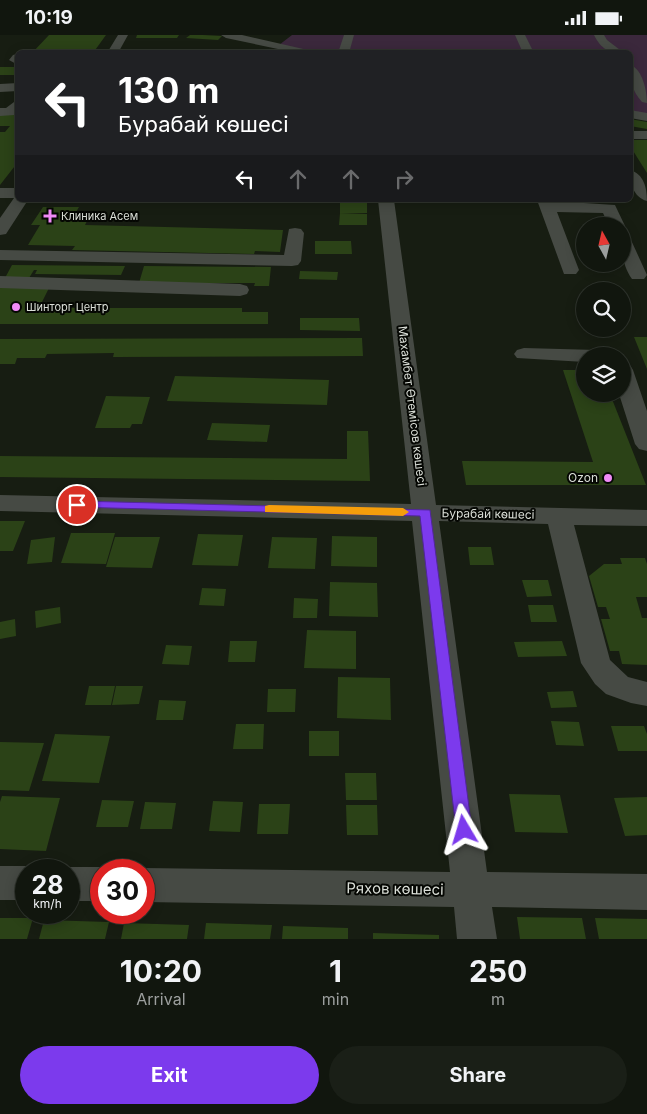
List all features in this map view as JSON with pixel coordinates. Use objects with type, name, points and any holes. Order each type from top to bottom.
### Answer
[{"type":"street","points":[[114,50],[123,35]]},
{"type":"street","points":[[226,35],[301,50]]},
{"type":"street","points":[[344,50],[349,35]]},
{"type":"street","points":[[520,35],[528,50]]},
{"type":"street","points":[[599,35],[603,42],[615,50]]},
{"type":"street","points":[[633,73],[637,79],[641,93],[647,99]]},
{"type":"street","points":[[0,87],[15,87]]},
{"type":"street","points":[[0,112],[9,112],[15,106]]},
{"type":"street","points":[[633,115],[647,117]]},
{"type":"street","points":[[633,135],[647,135]]},
{"type":"street","points":[[633,179],[647,196]]},
{"type":"street","points":[[0,193],[15,193]]},
{"type":"street","points":[[0,230],[19,202]]},
{"type":"street","name":"Махамбет Өтемісов көшесі","points":[[386,202],[477,939]]},
{"type":"street","points":[[570,270],[546,203],[609,208],[613,217]]},
{"type":"street","points":[[0,255],[292,261],[295,233]]},
{"type":"street","points":[[631,260],[638,275]]},
{"type":"street","points":[[0,282],[240,290]]},
{"type":"street","points":[[524,354],[576,355]]},
{"type":"street","points":[[631,397],[647,444]]},
{"type":"street","name":"Бурабай көшесі","points":[[0,503],[647,517]]},
{"type":"street","points":[[560,516],[596,663],[606,677],[621,689],[647,694]]},
{"type":"street","points":[[0,883],[15,883]]},
{"type":"street","name":"Ряхов көшесі","points":[[155,885],[647,892]]},
{"type":"shaded area","points":[[292,35],[647,35],[647,117],[633,115],[633,50],[302,50],[279,45]]},
{"type":"building","points":[[49,35],[106,35],[95,50],[35,50]]},
{"type":"building","points":[[137,35],[179,35],[177,38],[136,38]]},
{"type":"building","points":[[190,35],[222,36],[218,40],[186,38]]},
{"type":"building","points":[[0,67],[15,67],[14,75],[0,75]]},
{"type":"building","points":[[0,115],[15,115],[15,166],[0,185],[0,132],[5,132],[10,126],[0,126]]},
{"type":"building","points":[[633,120],[647,122],[647,129],[633,127]]},
{"type":"building","points":[[633,140],[647,140],[647,173],[633,151]]},
{"type":"building","points":[[340,202],[367,202],[367,213],[340,213]]},
{"type":"building","points":[[43,207],[79,207],[71,221],[87,221],[85,225],[283,230],[280,252],[255,251],[254,254],[72,250],[75,246],[28,245],[40,225],[31,225]]},
{"type":"building","points":[[340,213],[367,214],[367,225],[339,225]]},
{"type":"building","points":[[315,241],[351,241],[352,254],[315,254]]},
{"type":"building","points":[[12,265],[125,266],[121,275],[35,274],[37,270],[34,270],[29,278],[5,278]]},
{"type":"building","points":[[144,266],[271,267],[269,286],[254,286],[255,283],[139,283]]},
{"type":"building","points":[[300,271],[338,272],[337,280],[299,279]]},
{"type":"building","points":[[0,286],[50,286],[39,308],[242,308],[242,312],[268,312],[268,324],[0,324]]},
{"type":"building","points":[[300,318],[359,318],[360,331],[300,330]]},
{"type":"building","points":[[634,337],[647,337],[647,369]]},
{"type":"building","points":[[362,338],[363,356],[113,357],[114,353],[47,354],[45,358],[17,358],[15,364],[0,364],[0,339]]},
{"type":"building","points":[[563,370],[576,370],[576,402],[613,402],[646,485],[466,485],[462,461],[593,462]]},
{"type":"building","points":[[175,376],[329,380],[327,405],[167,401]]},
{"type":"building","points":[[106,396],[150,397],[142,424],[132,424],[130,428],[95,428]]},
{"type":"building","points":[[212,423],[270,425],[267,442],[207,440]]},
{"type":"building","points":[[347,431],[368,431],[370,481],[0,477],[0,456],[347,459]]},
{"type":"building","points":[[0,521],[25,521],[13,551],[0,551]]},
{"type":"building","points":[[71,533],[115,533],[106,564],[61,563]]},
{"type":"building","points":[[198,534],[243,535],[238,566],[192,565]]},
{"type":"building","points":[[332,536],[377,537],[377,567],[331,566]]},
{"type":"building","points":[[55,537],[52,562],[27,564],[31,540]]},
{"type":"building","points":[[115,537],[160,537],[152,568],[106,567]]},
{"type":"building","points":[[272,537],[317,538],[315,569],[268,568]]},
{"type":"building","points":[[468,547],[491,547],[494,565],[470,565]]},
{"type":"building","points":[[620,558],[645,558],[647,564],[647,597],[636,597],[642,618],[647,618],[647,665],[622,664],[619,651],[610,651],[601,619],[610,619],[606,607],[598,607],[589,576],[604,564],[622,564]]},
{"type":"building","points":[[522,580],[548,580],[552,596],[527,597]]},
{"type":"building","points":[[330,582],[377,583],[378,617],[329,616]]},
{"type":"building","points":[[202,588],[226,589],[224,606],[199,605]]},
{"type":"building","points":[[294,598],[318,599],[317,618],[293,618]]},
{"type":"building","points":[[528,605],[553,605],[557,622],[531,622]]},
{"type":"building","points":[[60,607],[61,623],[36,628],[35,611]]},
{"type":"building","points":[[15,619],[16,636],[0,639],[0,622]]},
{"type":"building","points":[[307,630],[356,631],[356,669],[304,668]]},
{"type":"building","points":[[230,641],[257,641],[255,662],[228,662]]},
{"type":"building","points":[[562,641],[567,656],[518,657],[514,642]]},
{"type":"building","points":[[166,645],[192,646],[189,665],[162,664]]},
{"type":"building","points":[[338,677],[390,678],[391,720],[337,718]]},
{"type":"building","points":[[89,686],[115,686],[111,705],[85,705]]},
{"type":"building","points":[[116,686],[143,686],[139,704],[112,705]]},
{"type":"building","points":[[268,689],[296,689],[295,712],[267,712]]},
{"type":"building","points":[[573,691],[577,707],[551,708],[547,692]]},
{"type":"building","points":[[159,700],[186,701],[183,720],[156,720]]},
{"type":"building","points":[[551,721],[579,722],[584,746],[556,745]]},
{"type":"building","points":[[236,724],[264,724],[263,749],[233,749]]},
{"type":"building","points":[[611,726],[644,726],[647,734],[647,751],[618,751]]},
{"type":"building","points":[[309,731],[339,731],[339,756],[309,756]]},
{"type":"building","points":[[55,734],[110,736],[99,783],[42,781]]},
{"type":"building","points":[[0,742],[44,743],[29,791],[0,790]]},
{"type":"building","points":[[345,773],[376,773],[377,800],[346,800]]},
{"type":"building","points":[[509,794],[560,795],[568,833],[515,832]]},
{"type":"building","points":[[2,796],[60,798],[46,851],[0,849],[0,802]]},
{"type":"building","points":[[647,797],[647,835],[625,836],[614,798]]},
{"type":"building","points":[[102,800],[134,801],[128,827],[96,827]]},
{"type":"building","points":[[213,801],[243,802],[240,832],[209,831]]},
{"type":"building","points":[[145,802],[176,803],[172,829],[140,829]]},
{"type":"building","points":[[259,804],[290,804],[288,834],[257,834]]},
{"type":"building","points":[[346,805],[377,805],[378,835],[347,835]]},
{"type":"building","points":[[517,917],[582,918],[586,939],[520,939]]},
{"type":"building","points":[[0,918],[15,918],[15,924],[31,924],[27,939],[0,939]]},
{"type":"building","points":[[595,918],[647,919],[647,939],[599,939]]},
{"type":"building","points":[[80,921],[90,921],[90,924],[109,924],[105,939],[39,939],[43,924],[80,924]]},
{"type":"building","points":[[206,923],[272,925],[270,939],[204,939]]},
{"type":"building","points":[[124,924],[189,925],[187,939],[121,939]]},
{"type":"building","points":[[283,926],[348,928],[348,939],[282,939]]},
{"type":"building","points":[[373,933],[439,935],[439,939],[373,939]]},
{"type":"slow traffic","points":[[269,509],[403,512]]},
{"type":"place","name":"Клиника Асем","points":[[50,216]]},
{"type":"place","name":"Шинторг Центр","points":[[16,307]]},
{"type":"place","name":"Ozon","points":[[608,478]]},
{"type":"route","points":[[77,505],[426,513],[464,830]]}]
